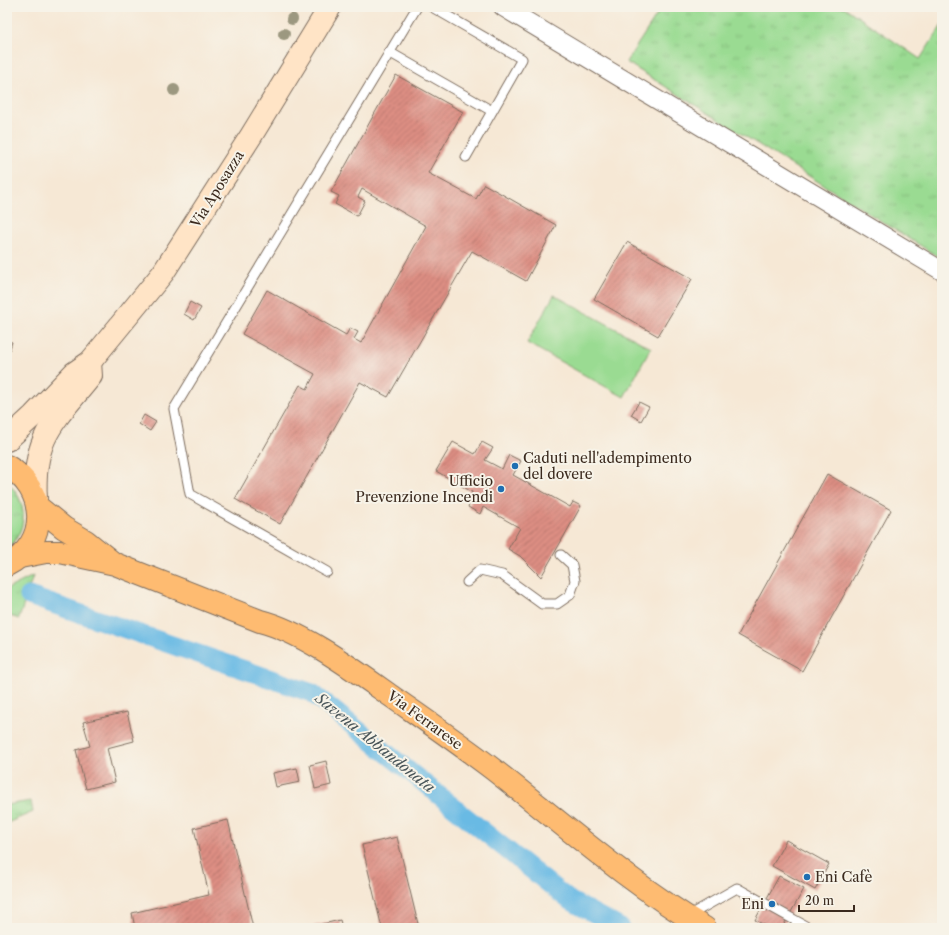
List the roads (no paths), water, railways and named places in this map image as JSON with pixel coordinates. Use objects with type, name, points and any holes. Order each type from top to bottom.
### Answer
[{"type":"main road","points":[[7,466],[22,477],[29,485],[37,502],[64,528],[86,541],[115,564]]},
{"type":"main road","points":[[14,561],[28,548],[35,534],[38,519],[37,502]]},
{"type":"main road","points":[[14,561],[46,552],[60,552],[115,564]]},
{"type":"main road","name":"Via Ferrarese","points":[[115,564],[260,621],[279,626],[362,676],[494,770],[615,866],[686,917],[705,928]]},
{"type":"street","name":"Via Aposazza","points":[[7,440],[33,416],[74,373],[90,362],[163,273],[251,136],[330,7]]},
{"type":"street","points":[[503,7],[942,271]]},
{"type":"street","points":[[37,502],[36,468],[40,445],[51,426],[91,376],[90,362]]},
{"type":"lane","points":[[327,572],[190,494],[174,408],[417,7]]},
{"type":"lane","points":[[432,7],[522,59],[466,156]]},
{"type":"lane","points":[[389,52],[492,111]]},
{"type":"lane","points":[[467,582],[480,570],[502,575],[542,604],[557,604],[570,595],[575,581],[572,565],[561,555]]},
{"type":"lane","points":[[686,917],[737,888],[809,928]]},
{"type":"waterway","name":"Savena Abbandonata","points":[[29,596],[312,693],[569,900],[621,928]]},
{"type":"place","name":"Caduti nell'adempimento del dovere","points":[[515,466]]},
{"type":"place","name":"Ufficio Prevenzione Incendi","points":[[501,489]]},
{"type":"place","name":"Eni Cafè","points":[[807,877]]},
{"type":"place","name":"Eni","points":[[772,904]]}]
